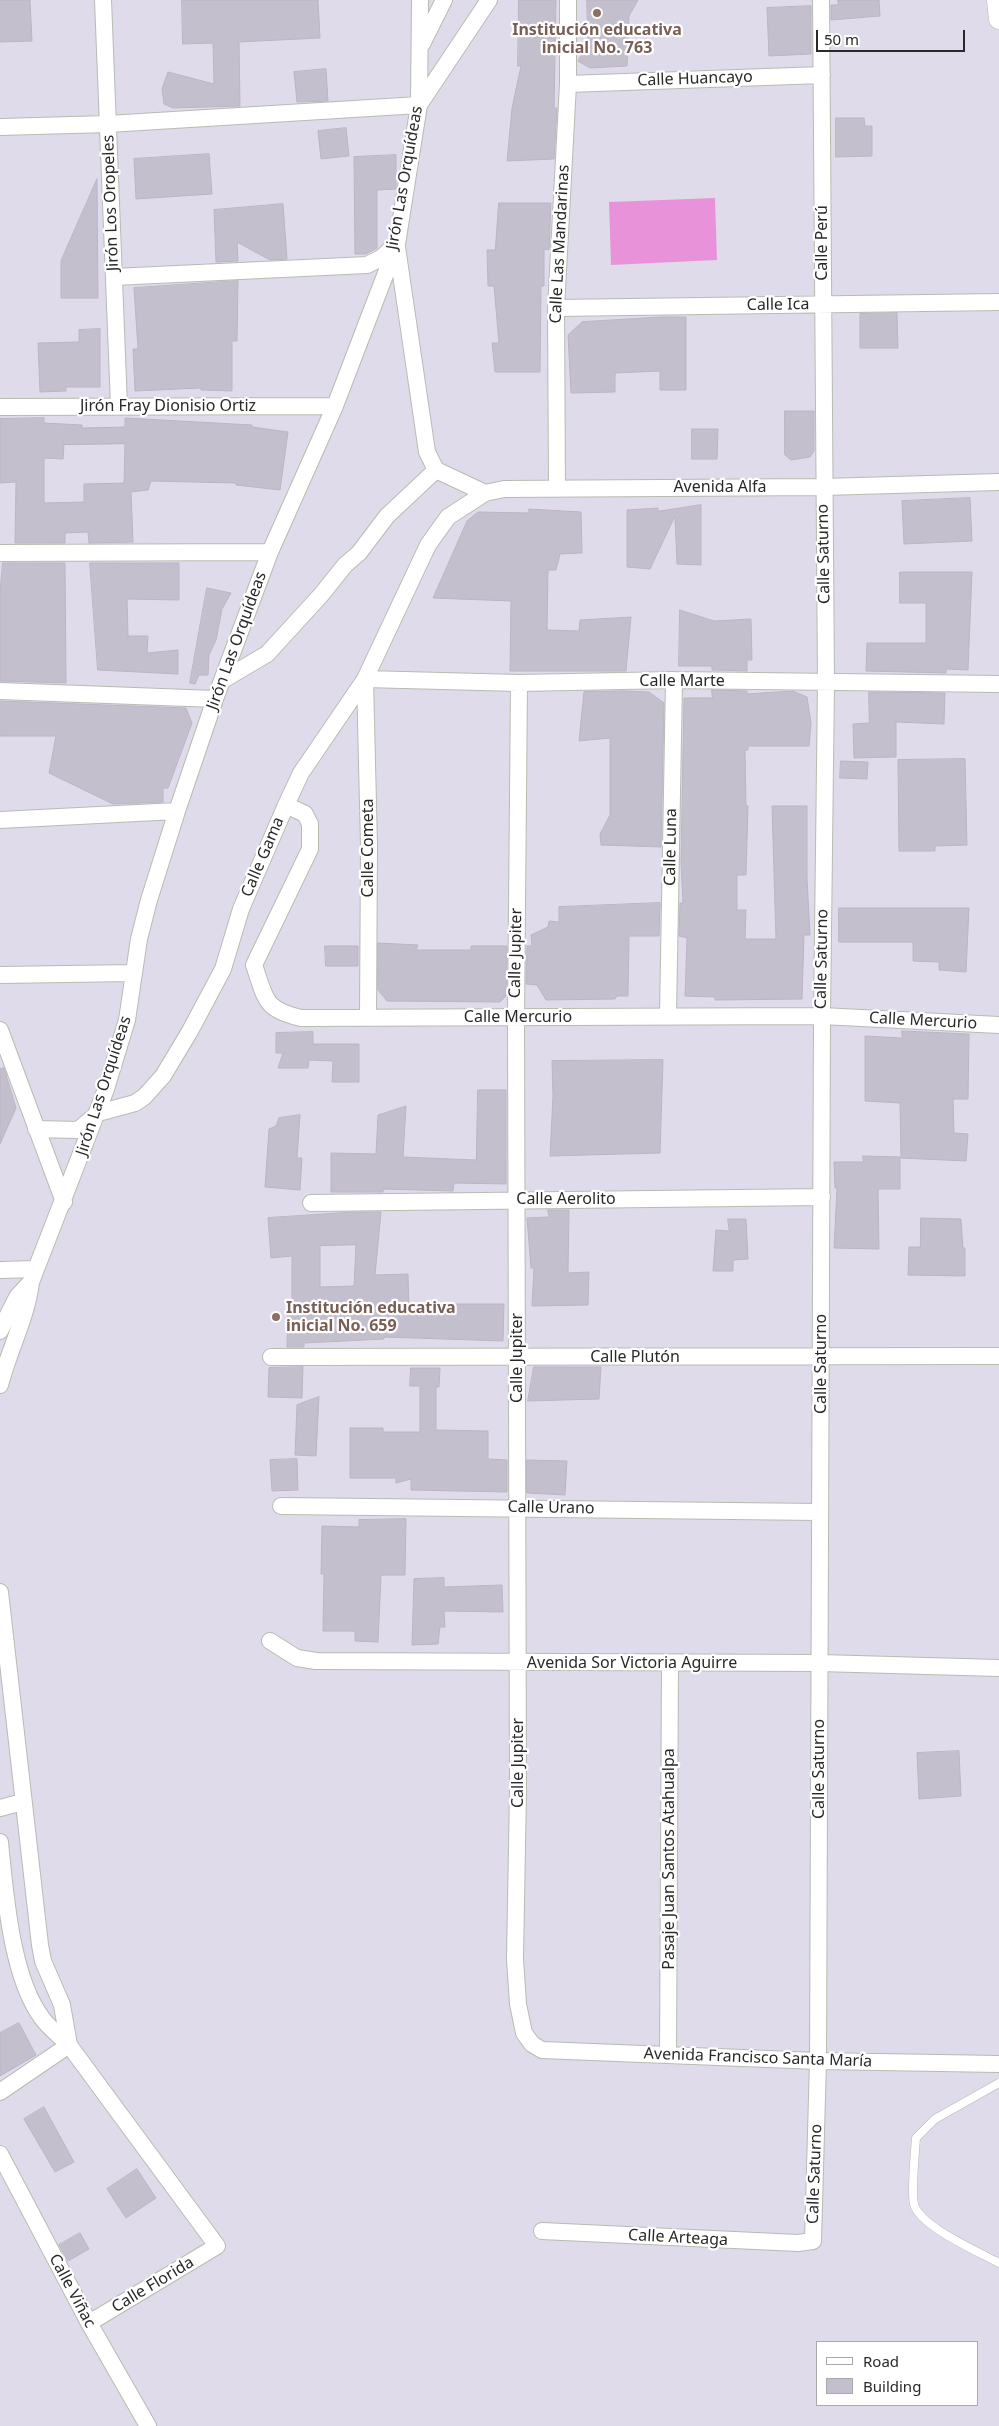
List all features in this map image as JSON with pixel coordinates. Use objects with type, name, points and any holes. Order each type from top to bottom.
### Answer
[{"type":"street","name":"Jirón Los Oropeles","points":[[103,0],[119,406]]},
{"type":"street","name":"Jirón Las Orquídeas","points":[[33,1275],[64,1202],[98,1113],[127,1020],[141,929],[177,811],[215,699],[270,552],[335,406],[397,244],[419,105],[420,0]]},
{"type":"street","points":[[420,46],[444,0]]},
{"type":"street","points":[[0,127],[108,124],[419,105],[489,0]]},
{"type":"street","name":"Calle Las Mandarinas","points":[[557,488],[556,308],[568,84],[568,0]]},
{"type":"street","name":"Calle Perú","points":[[822,0],[823,487]]},
{"type":"street","points":[[997,0],[999,18]]},
{"type":"street","name":"Calle Huancayo","points":[[568,84],[822,75]]},
{"type":"street","points":[[114,277],[367,265],[381,258],[397,244]]},
{"type":"street","points":[[397,244],[427,452],[436,470],[485,493]]},
{"type":"street","name":"Calle Ica","points":[[556,308],[999,302]]},
{"type":"street","name":"Jirón Fray Dionisio Ortiz","points":[[0,408],[335,406]]},
{"type":"street","points":[[223,680],[267,654],[321,596],[345,565],[360,553],[387,516],[436,470]]},
{"type":"street","name":"Avenida Alfa","points":[[448,517],[485,493],[504,489],[823,487],[999,482]]},
{"type":"street","name":"Calle Saturno","points":[[813,2241],[818,2061],[822,1016],[826,682],[823,487]]},
{"type":"street","name":"Calle Gama","points":[[36,1129],[78,1130],[98,1113],[135,1103],[144,1097],[162,1076],[180,1048],[223,969],[241,909],[301,773],[365,679],[428,545],[448,517]]},
{"type":"street","points":[[0,553],[270,552]]},
{"type":"street","name":"Calle Marte","points":[[365,679],[519,682],[674,680],[999,684]]},
{"type":"street","name":"Calle Cometa","points":[[365,679],[369,846],[368,1017]]},
{"type":"street","name":"Calle Luna","points":[[668,1015],[674,680]]},
{"type":"street","name":"Calle Jupiter","points":[[519,682],[516,1018],[518,1663],[515,1959],[518,2004],[524,2033]]},
{"type":"street","points":[[0,692],[215,699]]},
{"type":"street","name":"Calle Mercurio","points":[[286,805],[305,814],[312,834],[310,849],[254,965],[266,999],[271,1007],[285,1014],[301,1018],[516,1018],[668,1015],[822,1016],[999,1025]]},
{"type":"street","points":[[0,820],[177,811]]},
{"type":"street","points":[[0,975],[133,973]]},
{"type":"street","points":[[0,1030],[64,1202]]},
{"type":"street","name":"Calle Aerolito","points":[[311,1203],[516,1199],[822,1197]]},
{"type":"street","points":[[0,1270],[33,1275]]},
{"type":"street","points":[[0,1331],[17,1296],[33,1275]]},
{"type":"street","points":[[0,1385],[10,1348],[28,1304],[33,1275]]},
{"type":"street","name":"Calle Plutón","points":[[271,1357],[999,1356]]},
{"type":"street","name":"Calle Urano","points":[[281,1506],[518,1507],[820,1512]]},
{"type":"street","points":[[0,1592],[41,1953],[62,2005],[69,2045]]},
{"type":"street","name":"Avenida Sor Victoria Aguirre","points":[[270,1641],[297,1658],[316,1661],[670,1664],[820,1663],[999,1668]]},
{"type":"street","name":"Pasaje Juan Santos Atahualpa","points":[[668,2055],[670,1664]]},
{"type":"street","points":[[0,1808],[23,1802]]},
{"type":"street","points":[[0,1842],[8,1917],[26,1990],[41,2017],[69,2045]]},
{"type":"street","name":"Avenida Francisco Santa María","points":[[524,2033],[532,2044],[542,2050],[818,2061],[999,2064]]},
{"type":"street","points":[[0,2092],[69,2045]]},
{"type":"street","name":"Calle Florida","points":[[69,2045],[217,2246],[89,2323]]},
{"type":"street","name":"Calle Viñac","points":[[0,2154],[89,2323],[148,2426]]},
{"type":"street","name":"Calle Arteaga","points":[[542,2231],[770,2242],[813,2241]]},
{"type":"lane","points":[[999,2083],[935,2119],[916,2138],[914,2204],[922,2217],[933,2225],[999,2263]]},
{"type":"shaded area","points":[[715,198],[717,260],[611,265],[609,202]]},
{"type":"building","points":[[0,0],[30,0],[32,41],[0,42]]},
{"type":"building","points":[[182,0],[318,0],[320,38],[239,42],[240,106],[173,108],[164,104],[162,89],[168,72],[214,84],[213,43],[183,44]]},
{"type":"building","points":[[519,0],[556,0],[554,108],[557,108],[554,159],[507,161],[512,108],[521,66],[518,66]]},
{"type":"building","points":[[587,0],[638,0],[629,16],[627,66],[590,68],[578,61],[588,44]]},
{"type":"building","points":[[838,0],[879,0],[880,16],[831,20],[831,5],[838,5]]},
{"type":"building","points":[[811,6],[811,54],[769,56],[767,8]]},
{"type":"building","points":[[326,69],[328,101],[297,102],[294,72]]},
{"type":"building","points":[[836,118],[864,118],[865,126],[872,126],[872,156],[836,157]]},
{"type":"building","points":[[346,128],[349,156],[321,159],[318,131]]},
{"type":"building","points":[[209,154],[212,194],[136,199],[134,159]]},
{"type":"building","points":[[396,155],[396,189],[377,190],[377,248],[366,254],[355,254],[354,157]]},
{"type":"building","points":[[97,179],[98,298],[61,298],[61,261]]},
{"type":"building","points":[[499,203],[551,203],[549,250],[544,249],[544,286],[541,286],[540,372],[495,372],[492,343],[499,343],[494,286],[488,286],[487,250],[495,250]]},
{"type":"building","points":[[283,204],[287,259],[270,260],[237,242],[238,261],[216,262],[214,210]]},
{"type":"building","points":[[238,281],[237,341],[232,341],[232,391],[201,390],[201,388],[135,391],[133,349],[138,349],[134,288]]},
{"type":"building","points":[[897,313],[898,348],[860,348],[860,314]]},
{"type":"building","points":[[686,317],[686,390],[660,390],[660,371],[615,373],[615,392],[571,393],[568,335],[582,322]]},
{"type":"building","points":[[100,329],[100,387],[66,387],[66,391],[40,392],[38,343],[79,342],[79,330]]},
{"type":"building","points":[[785,411],[814,411],[814,451],[810,457],[791,460],[785,455]]},
{"type":"building","points":[[44,418],[44,423],[82,425],[82,428],[125,427],[125,418],[252,425],[252,427],[288,432],[280,490],[236,485],[236,483],[151,481],[148,490],[131,492],[133,542],[89,543],[88,532],[65,533],[65,543],[15,543],[16,482],[0,483],[0,419]],"holes":[[[125,444],[124,483],[84,484],[84,502],[44,503],[44,458],[63,459],[64,445]]]},
{"type":"building","points":[[692,429],[718,429],[717,459],[692,459]]},
{"type":"building","points":[[970,498],[972,541],[904,544],[902,501]]},
{"type":"building","points":[[701,505],[701,565],[677,564],[675,516],[650,569],[627,567],[627,510],[658,508],[658,511]]},
{"type":"building","points":[[529,509],[581,512],[582,553],[560,554],[556,570],[548,570],[547,630],[579,631],[580,620],[631,617],[626,671],[510,671],[511,601],[433,598],[467,521],[478,512],[529,513]]},
{"type":"building","points":[[3,563],[65,563],[66,683],[0,681],[0,592]]},
{"type":"building","points":[[90,563],[179,563],[179,600],[127,599],[128,636],[148,636],[147,653],[178,650],[178,674],[98,670]]},
{"type":"building","points":[[900,572],[972,572],[968,670],[946,669],[946,673],[866,671],[867,643],[926,643],[926,603],[900,603]]},
{"type":"building","points":[[207,588],[231,593],[222,609],[216,640],[209,655],[208,675],[199,675],[195,684],[190,683]]},
{"type":"building","points":[[680,610],[714,621],[751,619],[752,660],[747,660],[747,671],[712,670],[712,666],[679,666]]},
{"type":"building","points":[[712,690],[747,691],[747,694],[793,691],[807,697],[811,723],[809,746],[748,746],[748,750],[745,750],[746,806],[748,806],[746,875],[737,875],[737,910],[746,910],[745,939],[776,939],[772,806],[807,806],[807,878],[810,935],[804,935],[802,999],[715,1000],[715,997],[685,996],[687,938],[679,936],[680,903],[683,903],[681,861],[684,698],[712,698]]},
{"type":"building","points":[[584,692],[649,692],[664,703],[661,847],[601,845],[600,834],[610,815],[610,738],[579,741]]},
{"type":"building","points":[[869,692],[945,693],[944,724],[896,722],[896,757],[854,758],[853,724],[869,723]]},
{"type":"building","points":[[0,701],[186,708],[192,723],[168,788],[163,788],[163,802],[113,804],[49,773],[56,736],[0,736]]},
{"type":"building","points":[[965,759],[967,845],[935,846],[935,851],[899,851],[898,760]]},
{"type":"building","points":[[841,761],[868,762],[867,779],[840,778]]},
{"type":"building","points":[[660,903],[659,936],[629,936],[628,996],[617,996],[615,999],[546,1000],[537,985],[526,984],[527,946],[532,946],[531,935],[548,927],[549,921],[559,922],[559,907]]},
{"type":"building","points":[[839,908],[969,908],[966,972],[939,970],[939,962],[913,961],[913,942],[839,942]]},
{"type":"building","points":[[378,943],[418,945],[416,950],[471,950],[471,946],[507,946],[506,996],[500,1002],[387,1001],[378,990]]},
{"type":"building","points":[[325,946],[358,946],[358,966],[326,966]]},
{"type":"building","points":[[902,1031],[969,1034],[968,1099],[953,1099],[954,1133],[968,1134],[966,1161],[901,1158],[900,1103],[865,1101],[865,1036],[902,1038]]},
{"type":"building","points":[[313,1032],[313,1044],[359,1044],[359,1082],[332,1082],[333,1061],[309,1060],[308,1068],[278,1068],[283,1053],[276,1053],[276,1033]]},
{"type":"building","points":[[663,1060],[660,1153],[550,1156],[553,1096],[552,1061]]},
{"type":"building","points":[[4,1068],[16,1108],[0,1144],[0,1069]]},
{"type":"building","points":[[478,1090],[506,1090],[506,1184],[454,1183],[453,1191],[383,1189],[383,1192],[331,1192],[331,1153],[376,1154],[378,1115],[406,1106],[403,1157],[476,1160]]},
{"type":"building","points":[[300,1115],[297,1158],[302,1158],[300,1190],[265,1187],[269,1129],[276,1126],[279,1118]]},
{"type":"building","points":[[863,1156],[900,1157],[900,1189],[878,1189],[879,1249],[834,1248],[837,1188],[835,1188],[834,1162],[863,1162]]},
{"type":"building","points":[[548,1210],[569,1210],[568,1273],[589,1272],[588,1305],[532,1306],[534,1268],[531,1268],[527,1218],[549,1217]]},
{"type":"building","points":[[381,1212],[375,1275],[408,1274],[409,1310],[450,1311],[450,1304],[504,1304],[503,1341],[384,1337],[384,1339],[304,1343],[304,1347],[287,1347],[288,1301],[292,1299],[292,1256],[271,1258],[268,1218]],"holes":[[[356,1245],[354,1286],[320,1287],[320,1246]]]},
{"type":"building","points":[[921,1218],[961,1219],[963,1248],[965,1248],[965,1276],[908,1275],[909,1247],[920,1247]]},
{"type":"building","points":[[728,1219],[746,1219],[748,1259],[733,1260],[733,1271],[713,1271],[716,1230],[729,1231]]},
{"type":"building","points":[[303,1367],[302,1398],[268,1397],[269,1368]]},
{"type":"building","points":[[534,1367],[601,1367],[599,1399],[528,1401]]},
{"type":"building","points":[[411,1368],[440,1368],[439,1387],[436,1387],[436,1430],[488,1431],[488,1459],[507,1460],[507,1492],[411,1490],[411,1479],[396,1483],[396,1478],[350,1478],[350,1428],[383,1428],[383,1432],[420,1432],[420,1386],[410,1386]]},
{"type":"building","points":[[319,1397],[316,1456],[295,1455],[297,1405]]},
{"type":"building","points":[[297,1459],[298,1490],[272,1491],[270,1460]]},
{"type":"building","points":[[527,1460],[567,1461],[565,1495],[527,1493]]},
{"type":"building","points":[[406,1519],[405,1575],[381,1575],[378,1642],[355,1641],[355,1631],[323,1631],[324,1574],[321,1574],[322,1526],[359,1527],[359,1520]]},
{"type":"building","points":[[444,1578],[444,1587],[502,1585],[503,1612],[444,1611],[445,1627],[440,1627],[438,1644],[412,1645],[414,1579]]},
{"type":"building","points":[[959,1751],[961,1796],[919,1799],[917,1753]]},
{"type":"building","points":[[19,2023],[36,2055],[0,2076],[0,2033]]},
{"type":"building","points":[[44,2107],[74,2162],[55,2172],[24,2119]]},
{"type":"building","points":[[137,2169],[156,2198],[126,2218],[107,2189]]},
{"type":"building","points":[[80,2233],[89,2249],[68,2261],[59,2245]]},
{"type":"place","name":"Institución educativa inicial No. 763","points":[[597,13]]},
{"type":"place","name":"Institución educativa inicial No. 659","points":[[276,1317]]}]
